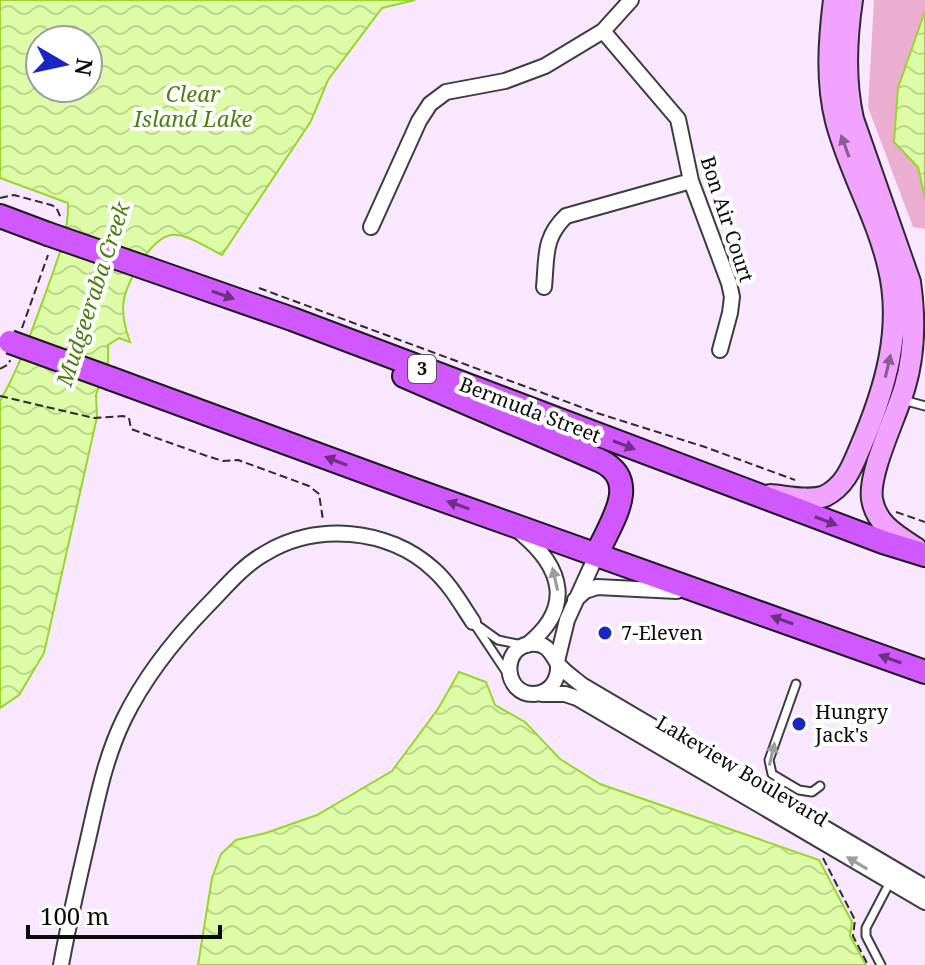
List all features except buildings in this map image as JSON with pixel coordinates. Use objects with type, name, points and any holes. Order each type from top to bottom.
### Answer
[{"type":"main road","name":"Bermuda Street","points":[[0,216],[292,319],[883,542],[925,554]]},
{"type":"main road","points":[[292,319],[428,387],[611,466],[619,476],[622,493],[597,554]]},
{"type":"main road","points":[[11,341],[925,672]]},
{"type":"street","points":[[371,227],[419,121],[430,104],[446,92],[505,81],[545,66],[603,31],[631,0]]},
{"type":"street","points":[[834,0],[829,69],[834,109],[911,328]]},
{"type":"street","points":[[852,0],[846,49],[848,94],[853,119],[910,282],[910,366],[874,477],[872,501],[888,529],[925,554]]},
{"type":"street","name":"Bon Air Court","points":[[603,31],[678,119],[691,181],[732,297],[720,350]]},
{"type":"street","points":[[544,287],[548,244],[553,229],[566,216],[691,181]]},
{"type":"street","points":[[753,493],[821,497],[840,485],[852,467],[878,404],[890,358],[911,328]]},
{"type":"street","points":[[852,467],[854,481],[862,485],[882,434],[898,406]]},
{"type":"street","points":[[508,522],[543,553],[558,582],[558,596],[550,620],[511,659],[509,671],[512,682],[521,691],[534,694],[552,686],[558,674],[563,631],[597,554]]},
{"type":"street","points":[[61,965],[104,770],[124,719],[154,665],[192,621],[254,561],[282,545],[323,534],[358,535],[380,540],[415,556],[445,581],[473,622]]},
{"type":"street","points":[[575,600],[587,590],[597,587],[706,592]]},
{"type":"street","points":[[526,645],[545,647],[558,662]]},
{"type":"street","name":"Lakeview Boulevard","points":[[558,662],[578,682],[825,843],[893,876],[925,887]]},
{"type":"street","name":"Lakeview Boulevard","points":[[534,694],[568,694],[695,759]]},
{"type":"street","points":[[599,710],[617,705]]},
{"type":"street","name":"Lakeview Boulevard","points":[[893,876],[925,902]]},
{"type":"lane","points":[[898,406],[925,406]]},
{"type":"lane","points":[[473,622],[498,640],[526,645]]},
{"type":"lane","points":[[473,622],[512,682]]},
{"type":"lane","points":[[796,684],[769,760],[769,768],[772,774],[805,792],[820,786]]},
{"type":"lane","points":[[881,965],[866,936],[866,928],[893,876]]},
{"type":"path","points":[[0,198],[14,195],[56,207],[53,233],[11,341],[9,364],[0,369]]},
{"type":"path","points":[[246,285],[309,305],[597,413],[705,447],[798,481]]},
{"type":"path","points":[[0,396],[94,418],[123,416],[129,418],[131,429],[223,461],[238,460],[309,486],[319,494],[323,534]]},
{"type":"path","points":[[890,504],[896,511],[925,522]]},
{"type":"path","points":[[825,843],[855,920],[853,936],[868,965]]},
{"type":"shaded area","points":[[874,0],[925,0],[925,11],[898,88],[925,198],[925,229],[913,227],[868,107]]},
{"type":"water","name":"Clear Island Lake","points":[[0,0],[415,0],[382,8],[328,80],[311,121],[222,255],[188,238],[168,236],[151,249],[136,270],[123,304],[130,342],[119,338],[108,345],[108,362],[96,395],[97,417],[44,653],[19,695],[0,708],[0,401],[14,375],[58,259],[68,203],[0,178]]},
{"type":"water","points":[[925,11],[925,198],[918,167],[894,142],[898,88]]},
{"type":"water","points":[[459,672],[486,682],[495,705],[525,722],[560,759],[600,784],[819,860],[852,922],[850,936],[866,965],[198,965],[212,878],[221,854],[236,840],[317,815],[392,771],[438,709]]},
{"type":"place","name":"7-Eleven","points":[[605,633]]},
{"type":"place","name":"Hungry Jack's","points":[[799,724]]},
{"type":"water label","name":"Mudgeeraba Creek","points":[[93,294]]}]
